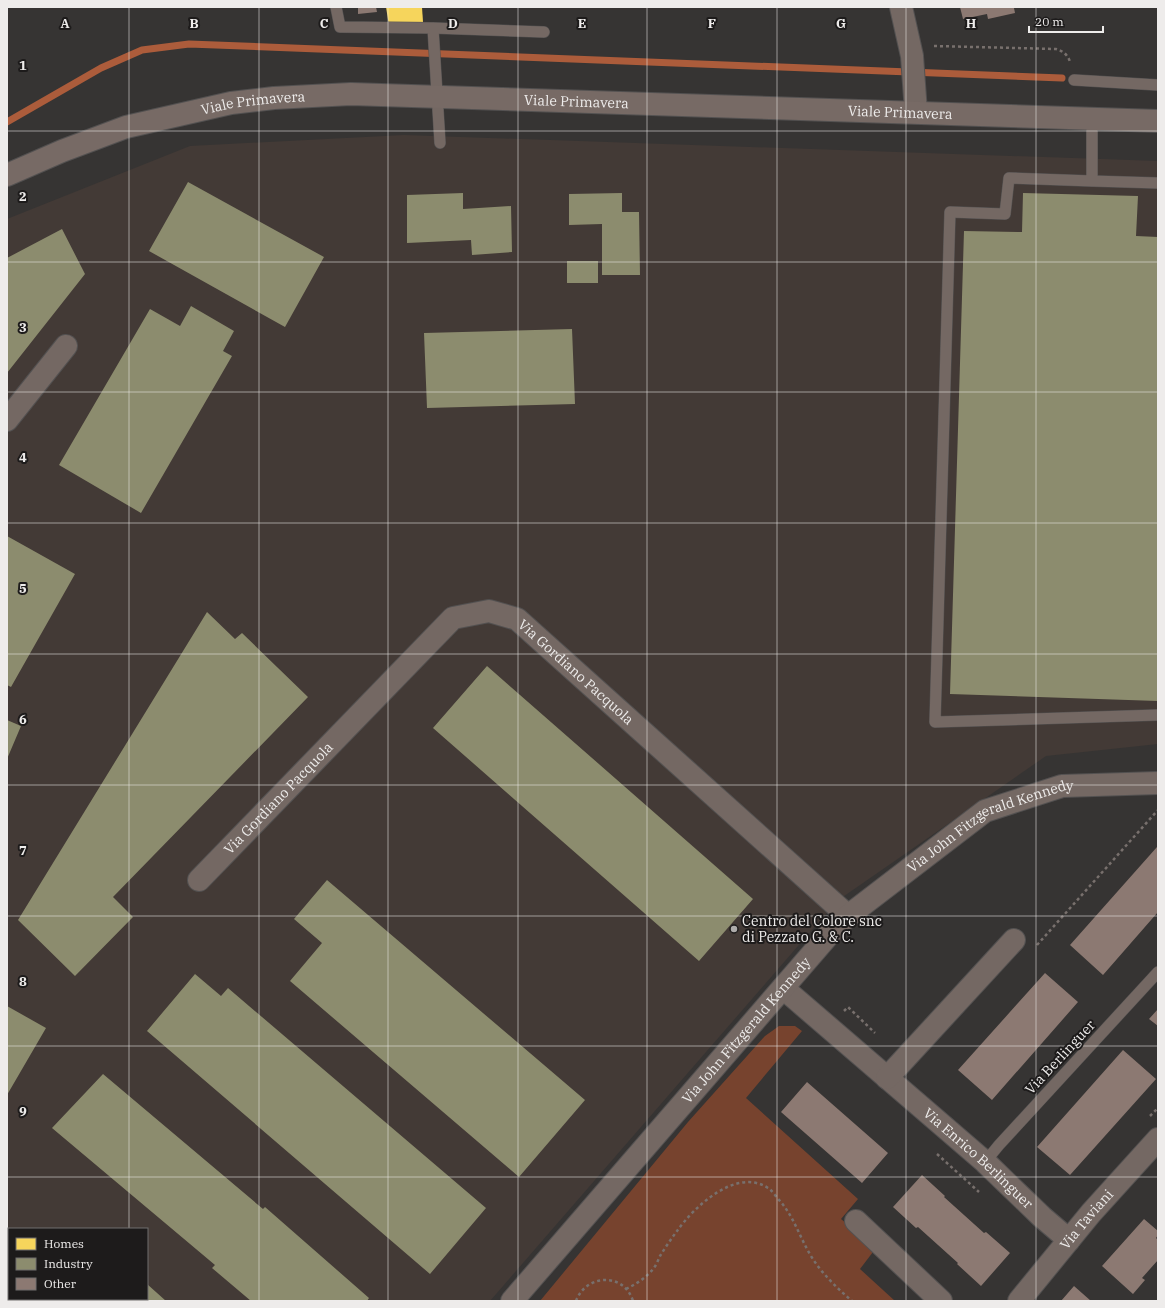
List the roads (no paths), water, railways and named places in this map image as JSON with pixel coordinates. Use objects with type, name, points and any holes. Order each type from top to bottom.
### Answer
[{"type":"main road","name":"Viale Primavera","points":[[7,175],[62,151],[126,127],[232,104],[274,98],[436,88],[916,105],[1092,119],[1158,121]]},
{"type":"street","points":[[901,7],[912,53],[916,105]]},
{"type":"street","points":[[7,420],[66,346]]},
{"type":"street","name":"Via Gordiano Pacquola","points":[[199,880],[453,618],[489,611],[517,619],[848,916]]},
{"type":"street","name":"Via John Fitzgerald Kennedy","points":[[512,1301],[832,931],[848,916],[985,812],[1062,786],[1158,783]]},
{"type":"street","points":[[887,1078],[1024,945]]},
{"type":"street","name":"Via Enrico Berlinguer","points":[[783,988],[984,1162],[1042,1217],[1069,1240]]},
{"type":"street","name":"Via Taviani","points":[[1019,1301],[1069,1240],[1158,1140]]},
{"type":"street","points":[[856,1221],[941,1301]]},
{"type":"lane","points":[[336,7],[340,27],[433,32],[544,32]]},
{"type":"lane","points":[[433,32],[440,143]]},
{"type":"lane","points":[[1074,80],[1158,85]]},
{"type":"lane","points":[[1092,119],[1092,181]]},
{"type":"lane","points":[[1158,183],[1009,178],[1005,214],[950,212],[935,722],[1158,715]]},
{"type":"lane","name":"Via Berlinguer","points":[[984,1162],[1158,972]]},
{"type":"waterway","points":[[7,122],[101,68],[142,50],[189,44],[1062,78]]},
{"type":"place","name":"Centro del Colore snc di Pezzato G. & C.","points":[[734,929]]}]
